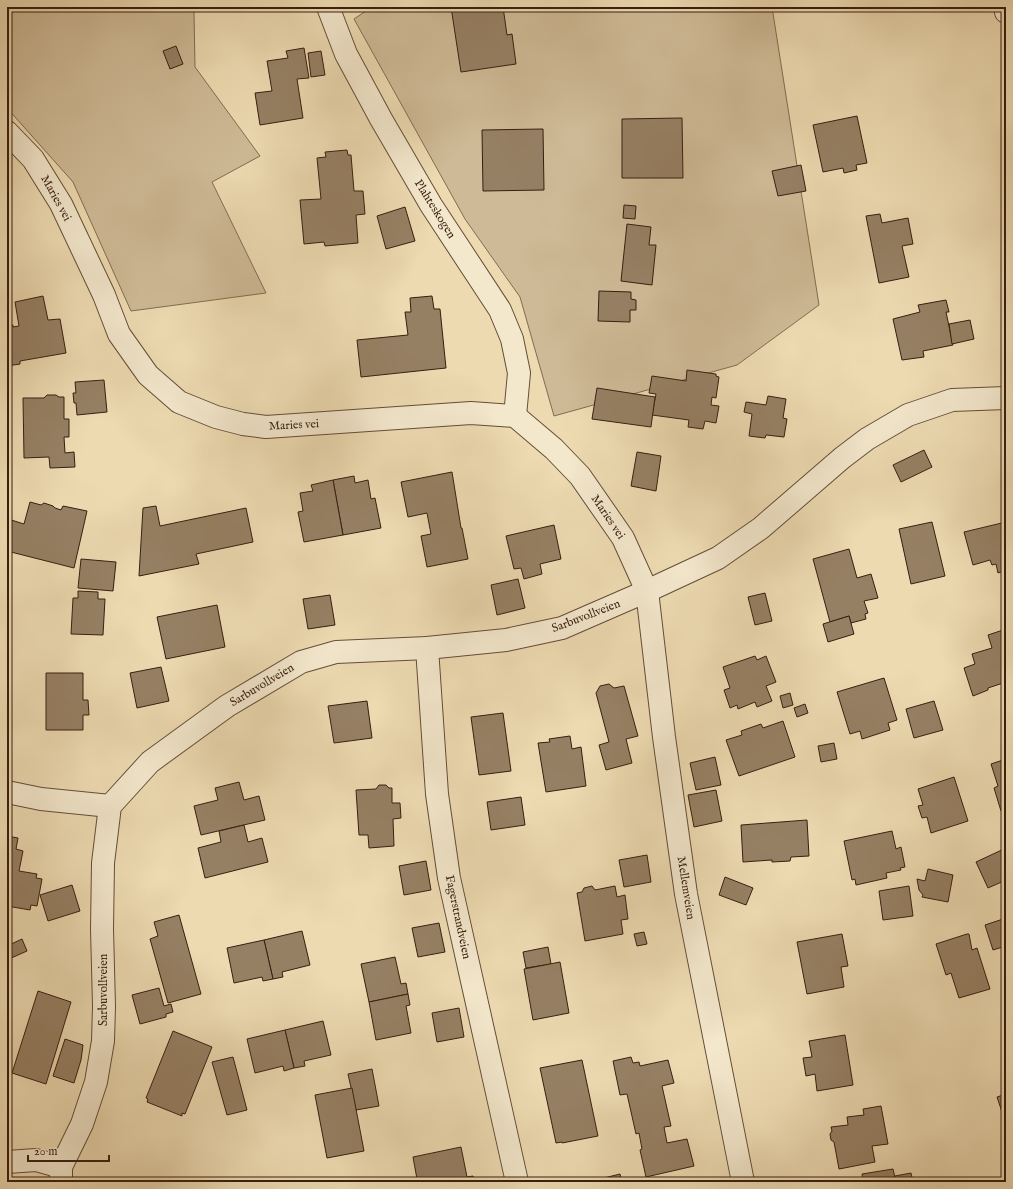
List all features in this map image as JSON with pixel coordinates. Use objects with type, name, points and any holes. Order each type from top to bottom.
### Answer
[{"type":"street","name":"Plahteskogen","points":[[328,7],[346,54],[381,119],[431,205],[500,310],[512,338],[519,373],[515,416]]},
{"type":"street","points":[[1005,7],[1006,12]]},
{"type":"street","name":"Maries vei","points":[[7,132],[33,159],[61,204],[104,295],[119,334],[148,375],[178,402],[216,417],[243,424],[266,427],[471,413],[515,416],[554,449],[580,476],[623,538],[647,591]]},
{"type":"street","name":"Sarbuvollveien","points":[[7,1162],[36,1160],[61,1175],[82,1124],[96,1082],[103,1041],[103,863],[110,806],[150,762],[227,706],[300,662],[336,652],[427,648],[506,640],[562,628],[718,558],[761,528],[842,458],[868,439],[908,415],[952,400],[1006,398]]},
{"type":"street","name":"Mellemveien","points":[[647,591],[664,737],[686,894],[743,1182]]},
{"type":"street","name":"Fagerstrandveien","points":[[427,648],[437,794],[449,878],[517,1182]]},
{"type":"street","points":[[7,792],[41,799],[110,806]]},
{"type":"shaded area","points":[[7,7],[183,7],[194,12],[195,67],[260,156],[212,182],[266,293],[131,311],[73,182],[7,108]]},
{"type":"shaded area","points":[[372,7],[772,7],[819,305],[737,365],[554,416],[520,297],[465,219],[354,19]]},
{"type":"building","points":[[451,7],[503,7],[507,35],[512,34],[516,64],[461,72]]},
{"type":"building","points":[[176,46],[183,64],[170,69],[163,51]]},
{"type":"building","points":[[304,48],[309,78],[297,79],[303,118],[260,125],[255,93],[272,91],[267,61],[288,58],[286,51]]},
{"type":"building","points":[[321,51],[325,75],[311,77],[308,53]]},
{"type":"building","points":[[857,116],[867,163],[856,165],[857,170],[844,173],[843,168],[823,172],[813,125]]},
{"type":"building","points":[[682,118],[683,178],[622,178],[622,119]]},
{"type":"building","points":[[543,129],[544,190],[483,191],[482,130]]},
{"type":"building","points":[[347,150],[348,155],[351,155],[354,191],[363,191],[365,214],[356,215],[358,243],[325,246],[324,242],[304,244],[300,200],[321,199],[317,158],[326,157],[325,152]]},
{"type":"building","points":[[801,165],[806,191],[778,196],[772,171]]},
{"type":"building","points":[[624,205],[636,206],[635,219],[623,218]]},
{"type":"building","points":[[405,207],[415,241],[386,249],[377,216]]},
{"type":"building","points":[[880,214],[882,223],[908,218],[913,244],[902,246],[909,277],[879,283],[866,216]]},
{"type":"building","points":[[627,224],[651,227],[649,245],[656,245],[652,285],[621,281]]},
{"type":"building","points":[[599,291],[631,292],[631,299],[636,300],[636,310],[630,310],[630,322],[598,321]]},
{"type":"building","points":[[43,296],[48,320],[60,319],[66,353],[20,361],[20,364],[7,366],[7,318],[9,317],[10,325],[13,325],[13,327],[19,326],[15,302]]},
{"type":"building","points":[[432,296],[434,309],[440,309],[446,368],[361,377],[357,340],[408,335],[405,312],[411,312],[410,298]]},
{"type":"building","points":[[946,300],[949,312],[946,312],[953,345],[923,351],[924,357],[902,360],[893,319],[920,312],[918,305]]},
{"type":"building","points":[[970,320],[974,339],[952,344],[949,324]]},
{"type":"building","points":[[687,370],[716,374],[716,376],[719,377],[716,398],[712,397],[711,405],[719,406],[716,423],[705,421],[703,429],[688,427],[689,420],[652,415],[656,394],[649,393],[652,376],[686,381]]},
{"type":"building","points":[[104,380],[107,412],[77,415],[73,393],[76,393],[75,382]]},
{"type":"building","points":[[597,388],[655,397],[651,427],[592,419]]},
{"type":"building","points":[[47,395],[64,397],[64,419],[69,419],[69,437],[64,437],[65,453],[74,452],[75,467],[50,468],[49,457],[24,458],[23,398],[44,398]]},
{"type":"building","points":[[768,396],[786,399],[783,418],[787,419],[784,437],[766,435],[765,438],[749,436],[752,414],[744,412],[746,402],[766,405]]},
{"type":"building","points":[[924,450],[932,467],[901,482],[893,465]]},
{"type":"building","points":[[637,452],[661,456],[656,491],[631,486]]},
{"type":"building","points":[[452,472],[461,528],[468,559],[427,567],[421,536],[431,534],[427,513],[408,517],[401,482]]},
{"type":"building","points":[[354,476],[355,483],[368,480],[371,499],[375,498],[381,528],[343,535],[333,480]]},
{"type":"building","points":[[333,480],[343,535],[304,542],[298,512],[303,511],[300,493],[313,491],[311,485]]},
{"type":"building","points":[[30,502],[41,505],[44,503],[61,510],[63,506],[87,511],[74,568],[7,551],[8,519],[24,524]]},
{"type":"building","points":[[156,506],[160,526],[246,508],[253,542],[196,554],[199,564],[139,576],[143,508]]},
{"type":"building","points":[[932,522],[945,576],[911,584],[899,529]]},
{"type":"building","points":[[1006,522],[1006,570],[998,573],[996,564],[992,565],[990,560],[973,565],[964,532]]},
{"type":"building","points":[[554,525],[561,559],[540,564],[542,574],[524,579],[521,568],[514,569],[506,536]]},
{"type":"building","points":[[849,549],[857,578],[871,574],[878,598],[864,601],[868,613],[865,614],[866,619],[851,623],[849,616],[830,622],[813,559]]},
{"type":"building","points":[[81,559],[116,562],[113,591],[78,588]]},
{"type":"building","points":[[518,579],[525,608],[497,615],[491,585]]},
{"type":"building","points":[[78,591],[98,592],[98,599],[105,599],[103,635],[71,634],[73,598],[78,598]]},
{"type":"building","points":[[765,593],[772,621],[755,625],[748,597]]},
{"type":"building","points":[[330,595],[335,625],[308,629],[303,599]]},
{"type":"building","points":[[217,605],[225,647],[166,659],[157,617]]},
{"type":"building","points":[[849,616],[854,634],[828,642],[823,624]]},
{"type":"building","points":[[1006,629],[1006,682],[988,688],[988,690],[973,696],[964,668],[975,664],[972,654],[992,648],[988,635]]},
{"type":"building","points":[[755,656],[757,660],[766,656],[776,682],[766,686],[772,701],[757,707],[755,702],[738,709],[737,705],[730,708],[724,690],[730,688],[723,667]]},
{"type":"building","points":[[161,667],[169,701],[137,708],[130,673]]},
{"type":"building","points":[[46,673],[83,673],[83,700],[88,700],[89,715],[83,715],[83,730],[46,730]]},
{"type":"building","points":[[884,678],[897,720],[888,723],[890,730],[862,739],[860,731],[850,734],[837,692]]},
{"type":"building","points":[[609,684],[614,688],[624,686],[638,736],[626,739],[632,763],[606,770],[599,745],[609,742],[596,693],[600,686]]},
{"type":"building","points":[[790,693],[793,705],[783,708],[780,696]]},
{"type":"building","points":[[367,701],[372,738],[334,743],[328,706]]},
{"type":"building","points":[[934,701],[943,730],[914,738],[906,709]]},
{"type":"building","points":[[805,704],[808,713],[797,717],[794,708]]},
{"type":"building","points":[[503,713],[511,771],[479,775],[471,717]]},
{"type":"building","points":[[783,721],[795,757],[739,776],[726,740],[742,735],[741,731],[761,724],[763,728]]},
{"type":"building","points":[[570,736],[572,749],[581,747],[586,786],[546,792],[538,743],[550,742],[549,739]]},
{"type":"building","points":[[834,743],[837,759],[821,762],[818,746]]},
{"type":"building","points":[[715,757],[721,785],[696,790],[690,763]]},
{"type":"building","points":[[1006,759],[1006,809],[1001,811],[994,788],[998,786],[991,764]]},
{"type":"building","points":[[954,777],[968,821],[931,833],[927,817],[922,818],[918,806],[923,805],[918,789]]},
{"type":"building","points":[[239,782],[244,800],[259,796],[265,820],[201,835],[194,806],[218,800],[215,788]]},
{"type":"building","points":[[379,785],[386,785],[389,788],[392,788],[392,803],[400,803],[401,818],[393,819],[394,846],[369,848],[368,835],[359,835],[356,790],[376,789]]},
{"type":"building","points":[[716,790],[722,821],[694,827],[688,795]]},
{"type":"building","points":[[521,797],[525,825],[491,830],[487,802]]},
{"type":"building","points":[[807,820],[809,856],[791,857],[790,861],[772,862],[772,860],[743,862],[741,825]]},
{"type":"building","points":[[244,825],[248,842],[262,838],[268,862],[205,878],[198,848],[221,842],[219,831]]},
{"type":"building","points":[[892,831],[896,849],[901,847],[905,867],[900,868],[901,870],[886,873],[887,878],[856,885],[855,879],[852,880],[844,841]]},
{"type":"building","points":[[7,836],[18,838],[16,849],[23,851],[19,871],[37,874],[36,878],[42,879],[37,906],[31,905],[30,910],[7,906]]},
{"type":"building","points":[[1006,848],[1006,880],[988,888],[976,862]]},
{"type":"building","points":[[647,855],[651,882],[624,887],[619,860]]},
{"type":"building","points":[[426,861],[431,890],[404,895],[399,866]]},
{"type":"building","points":[[928,869],[953,875],[948,902],[922,897],[923,895],[919,890],[917,879],[925,881]]},
{"type":"building","points":[[725,877],[753,888],[746,905],[719,895]]},
{"type":"building","points":[[72,885],[80,911],[48,921],[40,895]]},
{"type":"building","points":[[592,886],[595,890],[615,886],[617,897],[625,895],[628,919],[621,920],[623,934],[585,941],[577,893],[582,892],[584,888]]},
{"type":"building","points":[[909,886],[913,916],[883,920],[879,891]]},
{"type":"building","points":[[179,915],[201,994],[168,1003],[150,939],[158,936],[154,922]]},
{"type":"building","points":[[1006,918],[1006,946],[993,950],[985,925]]},
{"type":"building","points":[[439,923],[445,952],[418,957],[412,928]]},
{"type":"building","points":[[302,931],[310,965],[282,972],[283,977],[273,979],[264,940]]},
{"type":"building","points":[[644,932],[647,944],[637,946],[634,934]]},
{"type":"building","points":[[842,934],[848,966],[841,967],[844,987],[807,994],[797,942]]},
{"type":"building","points":[[969,934],[972,950],[977,948],[990,989],[959,998],[951,973],[946,975],[936,944]]},
{"type":"building","points":[[22,939],[27,951],[9,959],[7,955],[7,946]]},
{"type":"building","points":[[264,940],[273,979],[263,981],[262,977],[234,983],[227,948]]},
{"type":"building","points":[[548,947],[551,964],[526,968],[523,952]]},
{"type":"building","points":[[395,957],[401,984],[406,983],[408,994],[369,1002],[361,964]]},
{"type":"building","points":[[560,962],[569,1013],[533,1020],[524,969]]},
{"type":"building","points":[[159,988],[164,1006],[171,1004],[173,1012],[166,1014],[166,1017],[140,1024],[132,995]]},
{"type":"building","points":[[38,991],[71,1002],[46,1084],[12,1073]]},
{"type":"building","points":[[408,994],[410,1005],[406,1006],[411,1033],[376,1040],[369,1002]]},
{"type":"building","points":[[459,1008],[464,1037],[437,1042],[432,1013]]},
{"type":"building","points":[[323,1021],[331,1055],[304,1061],[305,1066],[294,1068],[285,1030]]},
{"type":"building","points":[[285,1030],[294,1068],[284,1071],[283,1066],[255,1073],[247,1039]]},
{"type":"building","points":[[173,1031],[212,1047],[185,1114],[182,1113],[182,1116],[147,1102],[148,1099],[146,1098]]},
{"type":"building","points":[[845,1035],[853,1085],[817,1091],[815,1074],[806,1076],[803,1058],[812,1057],[809,1041]]},
{"type":"building","points":[[65,1039],[83,1045],[81,1060],[74,1083],[53,1076]]},
{"type":"building","points":[[233,1057],[247,1110],[227,1115],[212,1062]]},
{"type":"building","points":[[631,1057],[633,1063],[639,1062],[640,1066],[668,1060],[674,1083],[662,1086],[671,1126],[664,1127],[667,1143],[687,1139],[694,1166],[646,1177],[640,1150],[642,1149],[639,1133],[636,1134],[627,1094],[620,1095],[613,1061]]},
{"type":"building","points":[[582,1060],[598,1136],[556,1143],[540,1068]]},
{"type":"building","points":[[372,1069],[379,1106],[356,1110],[348,1074]]},
{"type":"building","points":[[352,1088],[364,1151],[327,1158],[315,1095]]},
{"type":"building","points":[[1006,1094],[1006,1124],[997,1097]]},
{"type":"building","points":[[881,1106],[888,1144],[872,1146],[875,1162],[839,1169],[834,1142],[831,1140],[831,1127],[848,1125],[847,1117],[864,1115],[863,1109]]},
{"type":"building","points":[[461,1147],[467,1177],[473,1176],[475,1182],[413,1182],[412,1180],[417,1179],[413,1157]]},
{"type":"building","points":[[893,1169],[896,1182],[863,1182],[862,1174]]},
{"type":"building","points":[[911,1173],[913,1182],[896,1182],[895,1176]]},
{"type":"building","points":[[620,1174],[622,1182],[588,1182]]}]
